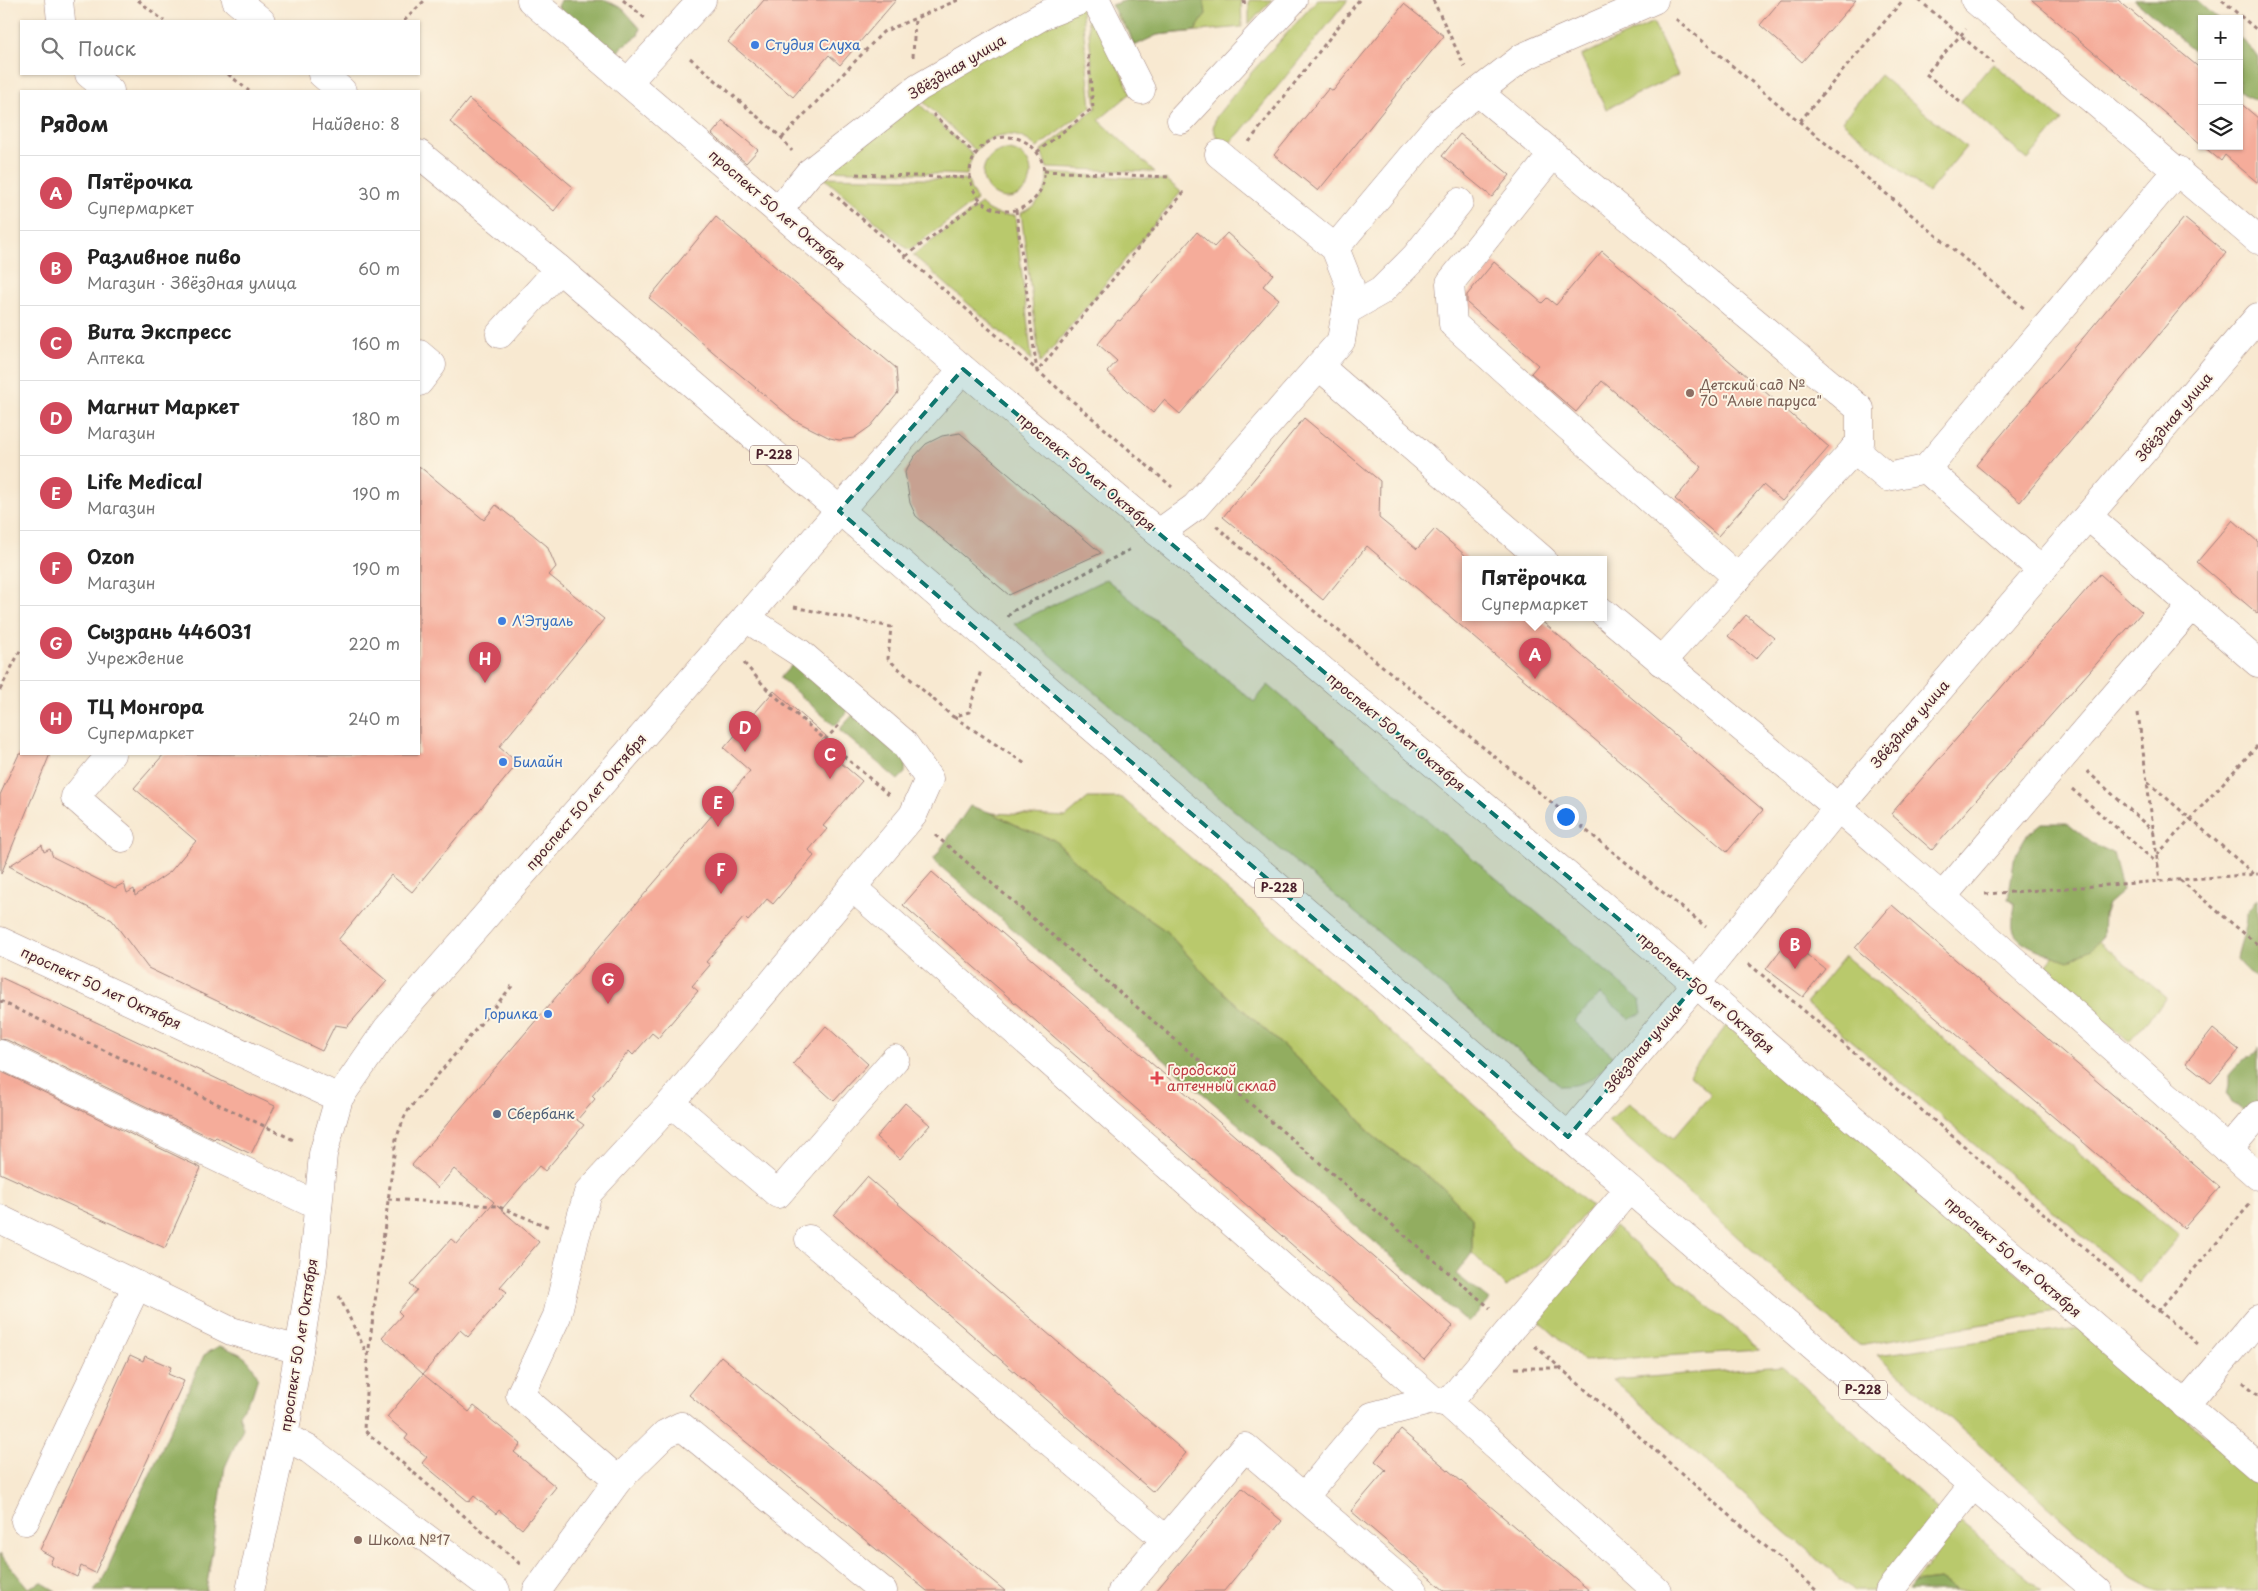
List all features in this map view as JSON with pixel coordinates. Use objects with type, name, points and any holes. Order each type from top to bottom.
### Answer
[{"type":"street","points":[[59,0],[61,20]]},
{"type":"street","points":[[236,0],[260,20]]},
{"type":"street","name":"проспект 50 лет Октября","points":[[531,0],[963,369],[1696,984],[2258,1467]]},
{"type":"street","points":[[628,82],[669,39],[702,0]]},
{"type":"street","name":"Звёздная улица","points":[[778,211],[809,173],[918,88],[1044,15],[1082,0]]},
{"type":"street","points":[[1096,0],[1141,90]]},
{"type":"street","points":[[1181,120],[1293,0]]},
{"type":"street","points":[[1335,248],[1443,119],[1523,57],[1654,0]]},
{"type":"street","points":[[1975,0],[2178,170],[2258,240]]},
{"type":"street","points":[[90,75],[109,90]]},
{"type":"street","points":[[323,75],[341,90]]},
{"type":"street","points":[[1478,92],[1860,409],[1860,442],[1661,662]]},
{"type":"street","points":[[1553,154],[1450,283],[1453,324],[1738,578]]},
{"type":"street","name":"Р-228","points":[[420,155],[559,270],[990,639],[2097,1591]]},
{"type":"street","points":[[1159,534],[1195,506],[1341,341],[1350,286],[1335,248],[1225,159]]},
{"type":"street","points":[[1854,449],[1887,476],[1926,469],[2178,170]]},
{"type":"street","points":[[1346,311],[1381,291],[1415,257],[1459,202]]},
{"type":"street","points":[[500,334],[559,270]]},
{"type":"street","name":"Звёздная улица","points":[[1568,1137],[1696,984],[1838,809],[2043,569],[2254,331]]},
{"type":"street","points":[[420,355],[432,365],[420,381]]},
{"type":"street","points":[[1319,366],[1538,556]]},
{"type":"street","name":"проспект 50 лет Октября","points":[[250,1591],[284,1436],[313,1264],[323,1154],[339,1098],[387,1029],[963,369]]},
{"type":"street","points":[[1926,469],[2043,569]]},
{"type":"street","points":[[2089,517],[2258,663]]},
{"type":"street","points":[[1942,897],[2192,606]]},
{"type":"street","points":[[618,1480],[520,1395],[557,1316],[575,1238],[588,1193],[670,1103],[913,816],[930,779],[904,742],[800,653],[754,609]]},
{"type":"street","points":[[1607,616],[1942,897],[2258,1176]]},
{"type":"street","points":[[110,755],[75,797],[122,838]]},
{"type":"street","points":[[853,888],[1657,1591]]},
{"type":"street","name":"проспект 50 лет Октября","points":[[0,940],[339,1098]]},
{"type":"street","points":[[0,1054],[318,1206]]},
{"type":"street","points":[[670,1103],[778,1194],[895,1060]]},
{"type":"street","points":[[2228,1150],[2258,1115]]},
{"type":"street","points":[[1304,1496],[1372,1416],[1440,1401],[1511,1326],[1629,1189]]},
{"type":"street","points":[[0,1220],[231,1331],[299,1350]]},
{"type":"street","points":[[809,1239],[1165,1539]]},
{"type":"street","points":[[25,1521],[137,1285]]},
{"type":"street","points":[[2185,1405],[2258,1319]]},
{"type":"street","points":[[532,1580],[618,1480],[664,1434],[681,1426],[884,1591]]},
{"type":"street","points":[[284,1436],[310,1450],[496,1591]]},
{"type":"street","points":[[1122,1591],[1245,1447],[1414,1591]]},
{"type":"street","points":[[1889,1591],[1973,1485]]},
{"type":"path","points":[[138,0],[163,20]]},
{"type":"path","points":[[405,20],[425,0]]},
{"type":"path","points":[[623,0],[782,138],[809,173],[1314,611],[1727,945],[2258,1395]]},
{"type":"path","points":[[782,138],[883,32],[958,0]]},
{"type":"path","points":[[1225,159],[1359,0]]},
{"type":"path","points":[[1433,0],[1478,92]]},
{"type":"path","points":[[1654,0],[2046,327]]},
{"type":"path","points":[[1800,121],[1903,0]]},
{"type":"path","points":[[1920,0],[1993,63]]},
{"type":"path","points":[[2222,0],[2258,31]]},
{"type":"path","points":[[1960,102],[1926,74],[1961,34]]},
{"type":"path","points":[[1037,152],[1093,108],[1088,49]]},
{"type":"path","points":[[229,75],[248,90]]},
{"type":"path","points":[[1006,137],[1018,138],[1037,152],[1044,171],[1044,181],[1037,195],[1026,206],[1016,210],[997,210],[981,200],[974,190],[971,166],[976,155],[984,146],[994,140],[1006,137]]},
{"type":"path","points":[[1044,171],[1168,177]]},
{"type":"path","points":[[809,173],[971,178]]},
{"type":"path","points":[[1037,372],[1184,192]]},
{"type":"path","points":[[906,256],[981,200]]},
{"type":"path","points":[[1016,210],[1037,372]]},
{"type":"path","points":[[953,717],[969,712],[990,639],[1012,612],[1159,534]]},
{"type":"path","points":[[754,609],[891,627],[888,659],[953,717],[1026,766]]},
{"type":"path","points":[[0,690],[20,650]]},
{"type":"path","points":[[2133,676],[2160,881]]},
{"type":"path","points":[[767,689],[913,816],[1511,1326],[1817,1591]]},
{"type":"path","points":[[2157,856],[2258,745]]},
{"type":"path","points":[[2059,762],[2154,832]]},
{"type":"path","points":[[2059,762],[2158,865]]},
{"type":"path","points":[[2148,782],[2256,874]]},
{"type":"path","points":[[1942,897],[2256,874]]},
{"type":"path","points":[[2180,880],[2258,945]]},
{"type":"path","points":[[512,986],[406,1113],[396,1139],[368,1356],[364,1430],[532,1580]]},
{"type":"path","points":[[0,1001],[323,1154]]},
{"type":"path","points":[[388,1199],[497,1206],[575,1238]]},
{"type":"path","points":[[2158,1311],[2252,1202]]},
{"type":"path","points":[[313,1264],[334,1287],[368,1356]]},
{"type":"highlighted area","points":[[963,369],[1696,984],[1568,1137],[839,511]]},
{"type":"green space","points":[[560,0],[606,0],[623,9],[640,28],[638,36],[622,46],[617,53],[610,55],[558,7]]},
{"type":"green space","points":[[1127,0],[1241,0],[1242,27],[1157,35],[1134,46],[1129,32],[1116,16]]},
{"type":"green space","points":[[1127,0],[1204,0],[1206,14],[1195,31],[1157,35],[1134,46],[1129,32],[1111,5]]},
{"type":"green space","points":[[1249,0],[1272,0],[1249,24]]},
{"type":"green space","points":[[1317,0],[1348,0],[1239,134],[1224,148],[1220,145],[1213,128],[1216,117],[1251,73]]},
{"type":"green space","points":[[2134,0],[2197,0],[2214,15],[2198,15],[2198,54]]},
{"type":"green space","points":[[1086,2],[1131,93],[1099,120],[1155,172],[1047,168],[1041,151],[1096,108]]},
{"type":"green space","points":[[1081,3],[1091,107],[1037,148],[1023,138],[1006,135],[990,139],[976,151],[915,94]]},
{"type":"green space","points":[[1653,22],[1678,75],[1606,109],[1581,56]]},
{"type":"green space","points":[[2243,41],[2258,58],[2258,101],[2243,94]]},
{"type":"green space","points":[[1993,63],[2062,120],[2028,160],[1960,102]]},
{"type":"green space","points":[[1880,75],[1966,147],[1928,193],[1842,121]]},
{"type":"green space","points":[[912,97],[973,155],[967,175],[825,170]]},
{"type":"green space","points":[[1002,150],[1012,150],[1024,157],[1031,169],[1031,179],[1024,191],[1012,198],[1002,198],[994,194],[987,187],[983,179],[983,169],[987,161],[994,154]]},
{"type":"green space","points":[[1047,173],[1167,180],[1181,192],[1040,363],[1021,213],[1041,198],[1046,186]]},
{"type":"green space","points":[[823,177],[968,180],[977,200],[909,250]]},
{"type":"green space","points":[[981,204],[996,214],[1015,215],[1032,360],[913,255]]},
{"type":"green space","points":[[1106,579],[1254,702],[1268,685],[1640,1000],[1642,1013],[1630,1019],[1600,994],[1574,1021],[1614,1057],[1608,1064],[1596,1075],[1584,1082],[1560,1086],[1014,624]]},
{"type":"green space","points":[[800,656],[854,704],[835,726],[780,678]]},
{"type":"green space","points":[[859,708],[906,760],[905,773],[898,780],[839,730]]},
{"type":"green space","points":[[1088,798],[1122,798],[1591,1206],[1548,1257],[1506,1287],[1472,1253],[1472,1218],[1443,1188],[1373,1136],[1352,1111],[1210,980],[1166,931],[1104,888],[1054,840],[1022,828],[992,813],[1066,817]]},
{"type":"green space","points":[[970,806],[992,813],[1022,828],[1054,840],[1104,888],[1166,931],[1210,980],[1352,1111],[1373,1136],[1443,1188],[1472,1218],[1472,1253],[1456,1274],[1489,1300],[1468,1323],[933,860]]},
{"type":"green space","points":[[2042,823],[2067,823],[2092,843],[2113,853],[2123,891],[2108,904],[2104,915],[2103,936],[2091,949],[2068,961],[2023,942],[2017,937],[2013,929],[2015,904],[2008,899],[2015,855],[2026,836]]},
{"type":"green space","points":[[2258,898],[2258,978],[2248,972],[2237,959],[2247,913]]},
{"type":"green space","points":[[2079,925],[2167,998],[2129,1042],[2042,970]]},
{"type":"green space","points":[[1845,956],[2179,1236],[2139,1283],[1806,1003]]},
{"type":"green space","points":[[1727,1025],[2062,1311],[1858,1345],[1608,1121],[1629,1103],[1673,1138],[1711,1094],[1689,1074]]},
{"type":"green space","points":[[2258,1047],[2258,1103],[2245,1110],[2232,1103],[2227,1094],[2229,1075],[2242,1061],[2257,1052]]},
{"type":"green space","points":[[1615,1227],[1760,1350],[1584,1361],[1531,1314]]},
{"type":"green space","points":[[2079,1328],[2258,1480],[2258,1591],[2158,1591],[2125,1573],[1877,1355]]},
{"type":"green space","points":[[219,1346],[247,1359],[258,1377],[252,1396],[239,1414],[243,1428],[225,1467],[206,1591],[94,1591],[101,1583],[204,1355]]},
{"type":"green space","points":[[1782,1366],[1938,1510],[1879,1591],[1854,1591],[1613,1380]]},
{"type":"green space","points":[[1961,1523],[2043,1591],[1956,1591],[1939,1580],[1914,1583]]},
{"type":"green space","points":[[0,1554],[28,1588],[41,1582],[56,1591],[0,1591]]},
{"type":"green space","points":[[1939,1580],[1956,1591],[1908,1591],[1914,1583]]},
{"type":"building","points":[[764,0],[896,0],[840,65],[829,55],[793,97],[728,42]]},
{"type":"building","points":[[1781,0],[1856,0],[1802,62],[1760,25]]},
{"type":"building","points":[[2032,0],[2118,0],[2198,67],[2198,142]]},
{"type":"building","points":[[1404,4],[1444,36],[1318,191],[1274,155],[1329,88],[1333,91]]},
{"type":"building","points":[[469,99],[573,187],[554,211],[450,122]]},
{"type":"building","points":[[2243,105],[2258,118],[2258,183],[2225,155],[2221,161],[2208,150],[2243,150]]},
{"type":"building","points":[[723,121],[758,150],[746,163],[712,134]]},
{"type":"building","points":[[1460,134],[1510,175],[1492,197],[1442,156]]},
{"type":"building","points":[[716,217],[896,368],[898,393],[871,426],[854,438],[839,440],[830,438],[794,420],[649,298]]},
{"type":"building","points":[[2184,218],[2226,253],[2020,502],[1976,465]]},
{"type":"building","points":[[1197,232],[1214,247],[1227,233],[1273,274],[1263,286],[1279,299],[1180,414],[1164,400],[1153,413],[1107,372],[1117,361],[1098,344]]},
{"type":"building","points":[[1602,251],[1829,447],[1782,501],[1763,485],[1718,536],[1675,499],[1702,467],[1602,381],[1576,412],[1531,373],[1538,365],[1467,303],[1467,295],[1494,262],[1542,303],[1547,298],[1556,305]]},
{"type":"building","points":[[1304,418],[1380,481],[1379,518],[1417,549],[1435,529],[1466,556],[1462,556],[1462,621],[1542,621],[1763,810],[1727,852],[1367,546],[1323,600],[1223,517]]},
{"type":"building","points":[[960,433],[1101,553],[1009,595],[916,516],[910,503],[905,472],[914,457],[926,444],[942,436]]},
{"type":"building","points":[[420,467],[484,520],[496,505],[547,546],[556,567],[549,575],[604,619],[499,747],[518,763],[412,892],[391,875],[338,940],[387,981],[347,1027],[335,1025],[322,1051],[148,968],[112,920],[9,866],[42,845],[44,852],[50,849],[53,857],[115,888],[124,883],[127,893],[134,889],[135,896],[170,872],[196,841],[134,788],[163,755],[420,755]]},
{"type":"building","points":[[2233,520],[2258,542],[2258,614],[2197,562]]},
{"type":"building","points":[[2100,574],[2142,612],[1932,850],[1891,814]]},
{"type":"building","points":[[1746,615],[1774,638],[1756,659],[1728,636]]},
{"type":"building","points":[[774,691],[826,736],[819,744],[862,781],[823,826],[827,829],[809,850],[814,856],[773,904],[767,899],[748,921],[744,917],[706,962],[710,965],[692,986],[698,991],[658,1038],[652,1033],[633,1055],[629,1051],[592,1096],[595,1099],[577,1120],[584,1125],[545,1171],[539,1166],[502,1209],[497,1206],[539,1242],[500,1287],[507,1292],[468,1337],[460,1330],[423,1374],[382,1337],[402,1315],[398,1311],[417,1290],[410,1285],[451,1239],[457,1244],[494,1202],[454,1169],[438,1188],[412,1165],[750,771],[724,748]]},
{"type":"building","points":[[19,754],[50,755],[1,874],[0,795]]},
{"type":"building","points":[[932,872],[1453,1326],[1424,1360],[903,905]]},
{"type":"building","points":[[1892,905],[2220,1187],[2184,1228],[1855,948]]},
{"type":"building","points":[[1788,940],[1825,969],[1803,997],[1766,969]]},
{"type":"building","points":[[0,977],[275,1106],[251,1154],[216,1137],[214,1139],[7,1040],[0,1039]]},
{"type":"building","points":[[826,1026],[868,1064],[834,1101],[793,1064]]},
{"type":"building","points":[[2213,1029],[2239,1050],[2211,1083],[2186,1063]]},
{"type":"building","points":[[0,1071],[201,1168],[165,1248],[0,1173]]},
{"type":"building","points":[[905,1103],[930,1125],[900,1159],[876,1137]]},
{"type":"building","points":[[867,1177],[1186,1453],[1153,1492],[834,1215]]},
{"type":"building","points":[[130,1355],[143,1361],[145,1356],[171,1367],[168,1374],[184,1381],[95,1573],[81,1566],[77,1577],[50,1564],[53,1557],[40,1550]]},
{"type":"building","points":[[721,1356],[1005,1591],[927,1591],[689,1395]]},
{"type":"building","points":[[423,1374],[469,1412],[474,1406],[521,1444],[514,1452],[556,1487],[522,1529],[499,1510],[496,1514],[474,1496],[469,1502],[422,1463],[427,1457],[405,1439],[408,1435],[387,1417]]},
{"type":"building","points":[[1401,1430],[1590,1591],[1445,1591],[1351,1511],[1386,1470],[1375,1461]]},
{"type":"building","points":[[1242,1488],[1282,1521],[1224,1591],[1156,1591]]},
{"type":"place","name":"Студия Слуха","points":[[755,45]]},
{"type":"place","name":"Детский сад № 70 \"Алые паруса\"","points":[[1690,393]]},
{"type":"place","name":"Л'Этуаль","points":[[502,621]]},
{"type":"place","name":"Пятёрочка","points":[[1535,679]]},
{"type":"place","name":"ТЦ Монгора","points":[[485,683]]},
{"type":"place","name":"Магнит Маркет","points":[[745,752]]},
{"type":"place","name":"Билайн","points":[[503,762]]},
{"type":"place","name":"Вита Экспресс","points":[[830,779]]},
{"type":"place","name":"Life Medical","points":[[718,827]]},
{"type":"place","name":"Ozon","points":[[721,894]]},
{"type":"place","name":"Разливное пиво","points":[[1795,969]]},
{"type":"place","name":"Сызрань 446031","points":[[608,1004]]},
{"type":"place","name":"Горилка","points":[[548,1014]]},
{"type":"place","name":"Городской аптечный склад","points":[[1157,1078]]},
{"type":"place","name":"Сбербанк","points":[[497,1114]]},
{"type":"place","name":"Школа №17","points":[[358,1540]]}]
